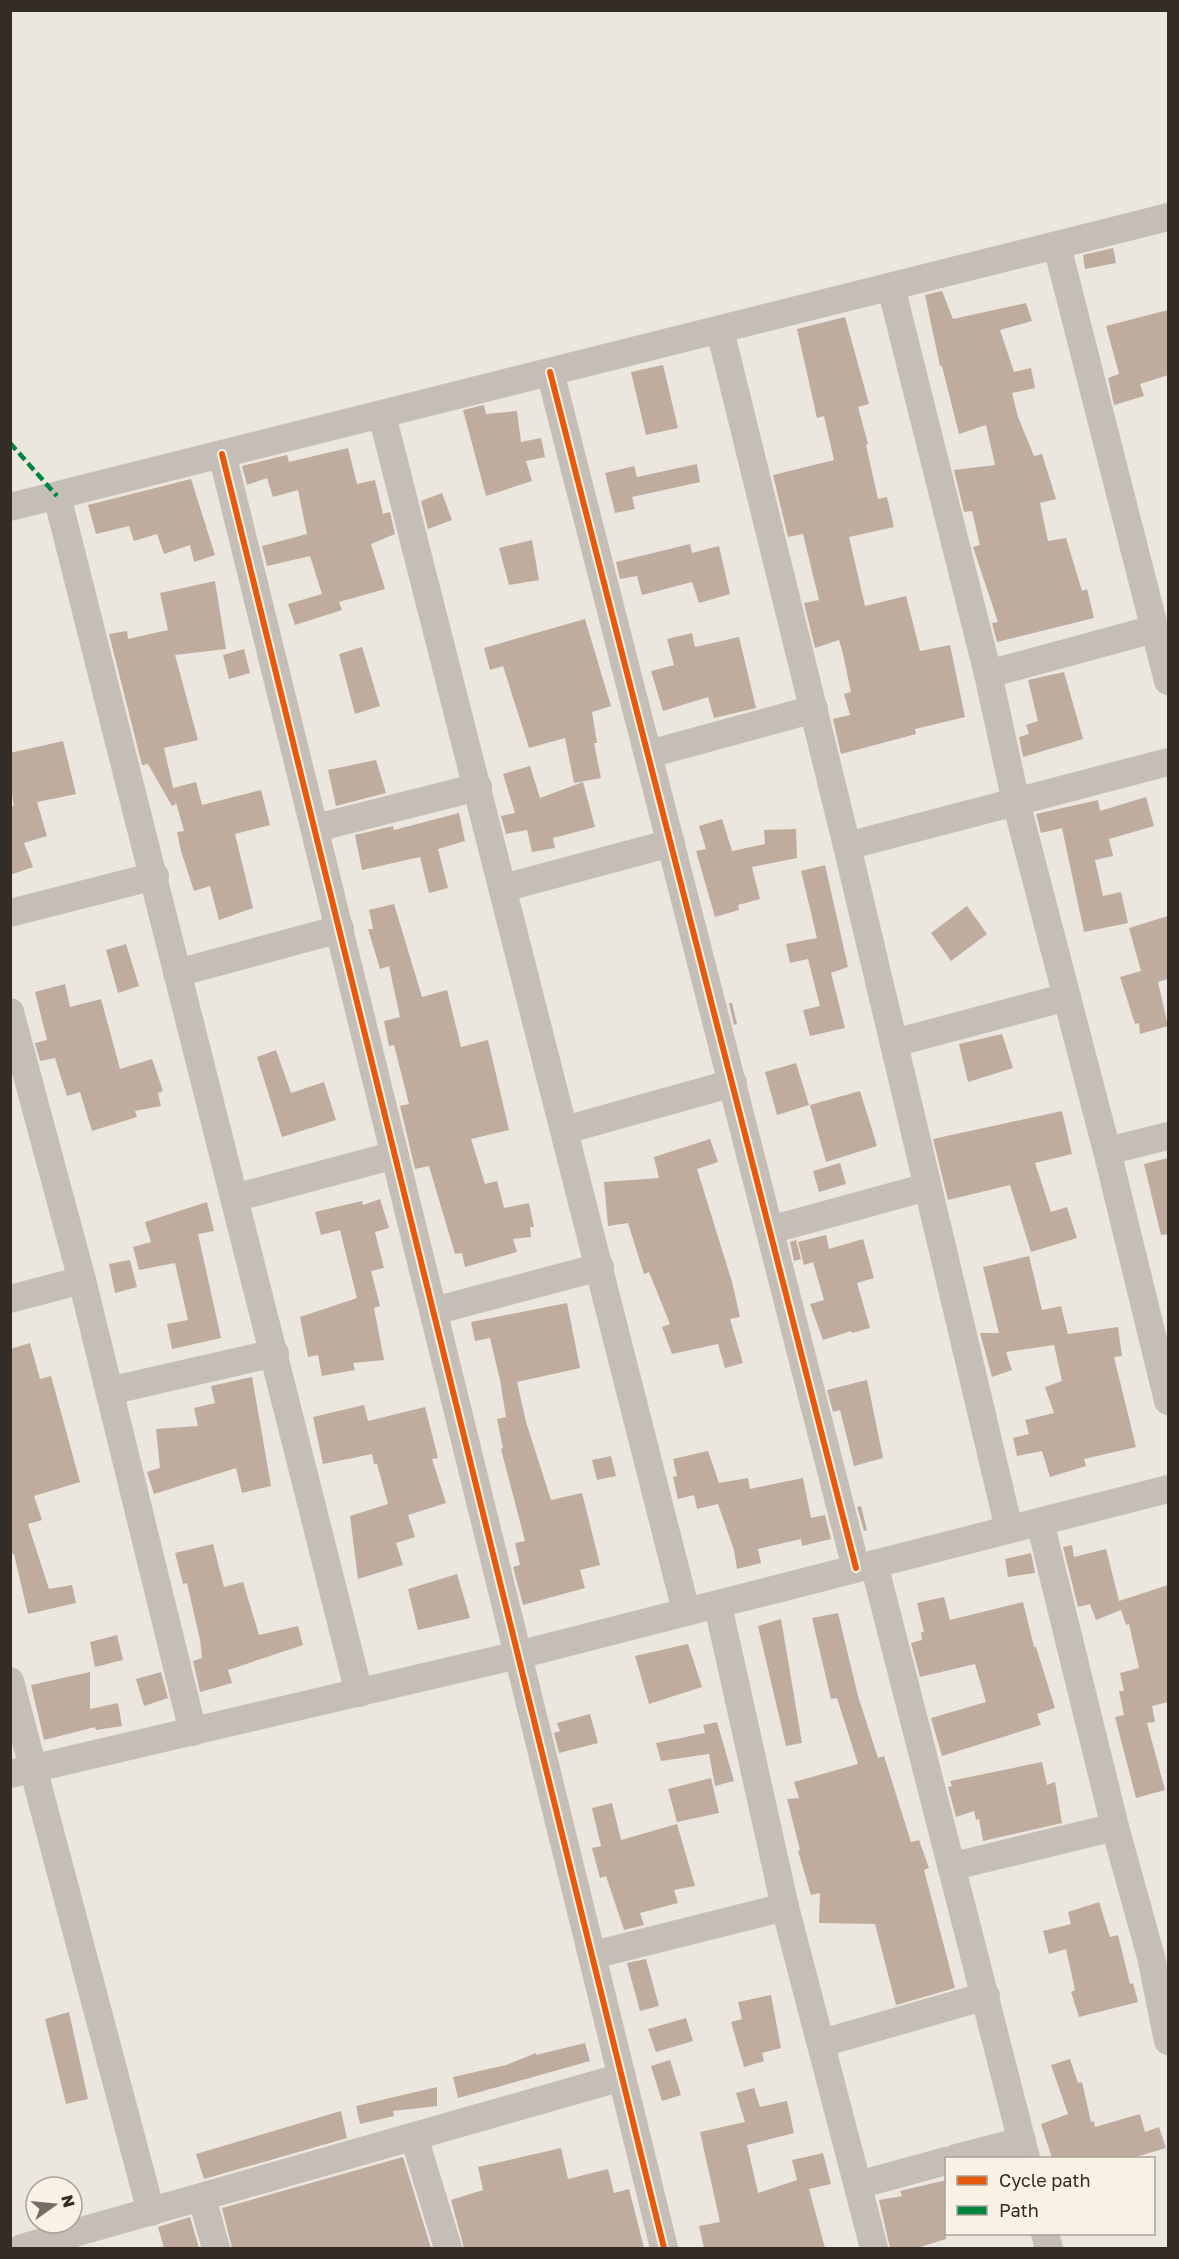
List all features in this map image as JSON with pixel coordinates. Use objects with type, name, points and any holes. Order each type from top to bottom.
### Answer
[{"type":"street","points":[[10,507],[1168,218]]},
{"type":"street","points":[[1057,246],[1168,681]]},
{"type":"street","points":[[891,287],[988,674],[1016,802],[1107,1151],[1168,1401]]},
{"type":"street","points":[[720,330],[814,709],[1009,1529]]},
{"type":"street","points":[[550,372],[770,1230],[865,1566],[954,1866],[1024,2150],[964,2157]]},
{"type":"street","points":[[382,414],[686,1611]]},
{"type":"street","points":[[222,454],[316,828],[394,1155],[664,2248]]},
{"type":"street","points":[[57,496],[155,876],[177,973],[275,1353],[359,1693]]},
{"type":"street","points":[[988,674],[1154,629]]},
{"type":"street","points":[[649,754],[814,709]]},
{"type":"street","points":[[847,846],[1168,762]]},
{"type":"street","points":[[316,828],[478,787]]},
{"type":"street","points":[[503,888],[671,843]]},
{"type":"street","points":[[10,913],[155,876]]},
{"type":"street","points":[[177,973],[340,929]]},
{"type":"street","points":[[894,1043],[1067,998]]},
{"type":"street","points":[[10,1012],[82,1280],[193,1732]]},
{"type":"street","points":[[565,1130],[733,1083]]},
{"type":"street","points":[[1107,1151],[1168,1136]]},
{"type":"street","points":[[234,1198],[394,1155]]},
{"type":"street","points":[[770,1230],[927,1187]]},
{"type":"street","points":[[434,1311],[600,1267]]},
{"type":"street","points":[[10,1299],[82,1280]]},
{"type":"street","points":[[109,1391],[275,1353]]},
{"type":"street","points":[[22,1771],[518,1655],[686,1611],[718,1606],[1168,1489]]},
{"type":"street","points":[[1040,1522],[1115,1827],[1160,1955],[1168,2041]]},
{"type":"street","points":[[718,1606],[785,1907],[874,2248]]},
{"type":"street","points":[[10,1681],[22,1771],[151,2212]]},
{"type":"street","points":[[954,1866],[1115,1827]]},
{"type":"street","points":[[593,1954],[785,1907]]},
{"type":"street","points":[[822,2043],[986,1996]]},
{"type":"street","points":[[22,2248],[74,2242],[151,2212],[622,2077]]},
{"type":"street","points":[[414,2137],[448,2248]]},
{"type":"street","points":[[858,2185],[945,2161]]},
{"type":"street","points":[[202,2198],[216,2248]]},
{"type":"building","points":[[1113,248],[1116,263],[1085,269],[1083,255]]},
{"type":"building","points":[[942,291],[953,319],[1026,303],[1032,321],[1000,330],[1014,372],[1031,368],[1035,388],[1012,393],[1018,417],[1034,456],[1042,454],[1056,499],[1040,503],[1048,541],[1066,538],[1082,591],[1087,589],[1094,618],[997,642],[992,623],[998,622],[973,547],[980,545],[972,511],[964,512],[954,470],[995,465],[986,425],[959,434],[942,366],[940,366],[925,295]]},
{"type":"building","points":[[1168,310],[1168,375],[1140,384],[1144,396],[1114,405],[1108,378],[1119,374],[1106,326]]},
{"type":"building","points":[[845,317],[869,404],[858,407],[868,444],[866,445],[878,499],[887,497],[894,527],[849,537],[865,606],[906,596],[920,651],[950,645],[965,717],[915,729],[916,734],[841,754],[833,719],[850,715],[844,694],[851,692],[843,654],[839,640],[815,648],[804,603],[819,600],[803,534],[788,537],[773,475],[834,460],[824,416],[817,418],[797,329]]},
{"type":"building","points":[[663,365],[678,428],[646,435],[631,372]]},
{"type":"building","points":[[484,405],[486,414],[517,411],[521,442],[541,438],[545,457],[526,461],[532,481],[486,496],[463,410]]},
{"type":"building","points":[[348,448],[357,484],[375,480],[383,514],[390,512],[395,534],[371,544],[385,589],[339,602],[342,610],[295,625],[288,604],[322,594],[310,556],[267,566],[262,546],[307,534],[298,490],[273,497],[267,478],[247,485],[242,466],[287,455],[289,462]]},
{"type":"building","points":[[697,464],[700,482],[632,497],[635,509],[615,513],[605,473],[634,466],[637,477]]},
{"type":"building","points":[[191,479],[215,555],[194,562],[190,545],[164,554],[157,534],[134,541],[129,526],[96,534],[88,505]]},
{"type":"building","points":[[442,493],[452,520],[428,529],[421,501]]},
{"type":"building","points":[[532,540],[539,580],[509,585],[499,548]]},
{"type":"building","points":[[690,544],[692,553],[719,546],[730,594],[699,603],[692,582],[642,595],[637,576],[620,579],[616,562]]},
{"type":"building","points":[[215,581],[226,649],[175,655],[198,740],[164,748],[173,788],[196,782],[202,805],[261,790],[270,825],[235,834],[253,908],[219,920],[210,886],[194,891],[177,832],[184,831],[175,799],[176,804],[172,806],[148,764],[142,765],[109,634],[127,631],[128,639],[168,630],[160,593]]},
{"type":"building","points":[[585,619],[611,706],[592,712],[597,743],[594,743],[601,778],[574,783],[565,738],[529,748],[503,666],[490,670],[484,648]]},
{"type":"building","points":[[692,633],[695,647],[739,637],[756,708],[714,718],[708,697],[663,711],[651,671],[674,665],[667,639]]},
{"type":"building","points":[[362,647],[380,706],[355,714],[339,654]]},
{"type":"building","points":[[244,649],[250,673],[229,679],[223,655]]},
{"type":"building","points":[[1064,672],[1083,739],[1023,757],[1019,737],[1029,734],[1026,725],[1038,721],[1028,680]]},
{"type":"building","points":[[63,741],[76,794],[37,802],[47,836],[24,843],[33,867],[10,875],[10,806],[14,806],[10,782],[10,753]]},
{"type":"building","points":[[376,760],[386,793],[336,806],[328,770]]},
{"type":"building","points":[[530,766],[540,798],[583,782],[595,827],[553,838],[555,848],[532,852],[527,830],[506,834],[501,816],[515,813],[503,774]]},
{"type":"building","points":[[1146,797],[1154,826],[1109,839],[1113,856],[1095,860],[1103,896],[1121,892],[1128,923],[1084,932],[1062,828],[1041,833],[1036,814],[1098,800],[1100,811]]},
{"type":"building","points":[[459,813],[465,841],[438,849],[448,888],[429,893],[420,857],[362,870],[355,835],[393,826],[394,830]]},
{"type":"building","points":[[722,819],[732,851],[765,844],[764,830],[796,829],[797,858],[752,867],[760,899],[738,905],[739,910],[715,917],[696,851],[706,849],[699,826]]},
{"type":"building","points":[[825,865],[848,967],[831,973],[845,1028],[810,1036],[803,1010],[820,1006],[808,959],[790,963],[786,944],[817,938],[801,871]]},
{"type":"building","points":[[394,904],[422,997],[447,990],[461,1047],[488,1040],[509,1130],[471,1139],[485,1184],[497,1181],[504,1208],[529,1203],[534,1227],[530,1227],[531,1237],[513,1239],[517,1252],[465,1267],[462,1253],[455,1254],[429,1166],[415,1169],[400,1106],[409,1104],[394,1045],[389,1046],[384,1021],[400,1017],[389,966],[380,969],[368,929],[373,929],[369,910]]},
{"type":"building","points":[[967,906],[987,934],[951,961],[931,933]]},
{"type":"building","points":[[1168,916],[1168,979],[1158,982],[1168,1026],[1140,1034],[1139,1023],[1135,1024],[1120,977],[1141,971],[1129,928]]},
{"type":"building","points":[[126,944],[139,986],[118,993],[106,950]]},
{"type":"building","points":[[65,984],[70,1007],[101,999],[120,1069],[152,1059],[163,1091],[158,1093],[161,1106],[135,1111],[137,1117],[92,1131],[80,1092],[67,1096],[55,1058],[40,1061],[35,1043],[47,1040],[35,992]]},
{"type":"building","points":[[729,1003],[732,1003],[737,1024],[734,1025]]},
{"type":"building","points":[[1002,1034],[1013,1068],[968,1082],[959,1044]]},
{"type":"building","points":[[276,1050],[291,1093],[324,1082],[336,1120],[282,1137],[257,1057]]},
{"type":"building","points":[[796,1063],[809,1105],[777,1115],[765,1072]]},
{"type":"building","points":[[860,1091],[877,1146],[826,1162],[810,1105]]},
{"type":"building","points":[[1062,1111],[1072,1154],[1035,1163],[1051,1212],[1067,1207],[1077,1238],[1031,1252],[1010,1185],[948,1200],[933,1139]]},
{"type":"building","points":[[710,1139],[718,1162],[697,1169],[732,1282],[740,1317],[730,1319],[743,1363],[725,1368],[718,1344],[672,1354],[662,1327],[670,1324],[649,1272],[644,1274],[628,1223],[608,1226],[604,1182],[659,1178],[654,1157]]},
{"type":"building","points":[[1168,1158],[1168,1234],[1161,1235],[1144,1164]]},
{"type":"building","points":[[840,1163],[846,1184],[819,1192],[813,1171]]},
{"type":"building","points":[[380,1199],[389,1228],[375,1232],[384,1268],[371,1271],[380,1306],[374,1308],[384,1360],[353,1363],[355,1370],[322,1376],[318,1355],[308,1357],[300,1317],[357,1298],[340,1230],[321,1235],[315,1212],[362,1201],[363,1205]]},
{"type":"building","points":[[207,1202],[214,1231],[198,1234],[221,1338],[172,1349],[167,1324],[188,1320],[175,1263],[139,1270],[133,1247],[151,1242],[145,1222]]},
{"type":"building","points":[[826,1235],[829,1249],[863,1239],[874,1278],[857,1283],[870,1328],[823,1340],[810,1304],[824,1300],[813,1262],[804,1265],[798,1242]]},
{"type":"building","points":[[796,1240],[801,1259],[794,1261],[790,1242]]},
{"type":"building","points":[[1029,1256],[1042,1310],[1061,1306],[1068,1334],[1118,1327],[1122,1356],[1114,1357],[1136,1447],[1084,1459],[1086,1466],[1050,1477],[1042,1451],[1017,1456],[1013,1438],[1029,1434],[1025,1420],[1054,1413],[1045,1387],[1062,1381],[1054,1345],[1006,1352],[1012,1370],[992,1377],[980,1333],[999,1333],[983,1267]]},
{"type":"building","points":[[130,1260],[137,1287],[115,1293],[109,1264]]},
{"type":"building","points":[[567,1303],[580,1368],[517,1382],[526,1422],[551,1500],[582,1493],[600,1565],[580,1570],[585,1588],[523,1605],[513,1567],[520,1565],[515,1543],[525,1541],[501,1449],[503,1448],[497,1419],[506,1417],[500,1380],[490,1338],[475,1341],[471,1322]]},
{"type":"building","points":[[30,1343],[40,1379],[51,1376],[80,1482],[34,1496],[42,1520],[28,1524],[49,1589],[72,1585],[76,1603],[28,1614],[14,1554],[10,1555],[10,1349]]},
{"type":"building","points":[[252,1377],[271,1486],[242,1493],[236,1468],[154,1494],[147,1472],[160,1468],[156,1429],[198,1426],[194,1408],[215,1403],[211,1386]]},
{"type":"building","points":[[867,1380],[883,1458],[854,1466],[840,1410],[833,1412],[827,1390]]},
{"type":"building","points":[[364,1405],[368,1421],[425,1407],[438,1458],[432,1459],[446,1503],[408,1515],[415,1537],[396,1543],[403,1565],[358,1579],[350,1516],[388,1504],[377,1464],[374,1464],[372,1454],[323,1464],[313,1417]]},
{"type":"building","points":[[708,1451],[719,1483],[748,1478],[750,1489],[803,1478],[811,1518],[825,1515],[831,1539],[802,1546],[801,1539],[758,1549],[761,1563],[737,1569],[734,1550],[718,1504],[697,1509],[694,1495],[678,1499],[673,1477],[677,1476],[673,1459]]},
{"type":"building","points":[[611,1456],[616,1476],[597,1480],[592,1460]]},
{"type":"building","points":[[861,1506],[867,1530],[864,1531],[857,1507]]},
{"type":"building","points":[[213,1544],[224,1587],[243,1582],[259,1635],[298,1626],[303,1645],[228,1670],[232,1683],[200,1692],[193,1661],[202,1658],[200,1640],[187,1583],[183,1584],[175,1553]]},
{"type":"building","points":[[1072,1545],[1074,1557],[1106,1549],[1119,1601],[1168,1585],[1168,1702],[1152,1706],[1155,1722],[1147,1723],[1165,1790],[1136,1798],[1115,1717],[1124,1715],[1119,1691],[1124,1691],[1120,1673],[1139,1668],[1129,1624],[1126,1625],[1121,1610],[1096,1620],[1090,1604],[1078,1607],[1063,1547]]},
{"type":"building","points":[[1031,1553],[1035,1573],[1008,1577],[1005,1559]]},
{"type":"building","points":[[457,1574],[470,1618],[418,1630],[408,1589]]},
{"type":"building","points":[[944,1597],[950,1620],[1023,1602],[1034,1647],[1036,1647],[1055,1708],[1037,1714],[1041,1725],[942,1756],[931,1718],[986,1702],[975,1664],[920,1677],[911,1643],[922,1640],[921,1632],[924,1632],[917,1603]]},
{"type":"building","points":[[838,1613],[858,1696],[878,1758],[884,1756],[911,1842],[919,1840],[929,1868],[924,1870],[955,1988],[896,2005],[875,1924],[819,1923],[820,1893],[811,1895],[798,1851],[800,1850],[787,1799],[799,1798],[794,1782],[858,1764],[837,1698],[831,1699],[812,1618]]},
{"type":"building","points":[[781,1619],[802,1743],[786,1746],[758,1626]]},
{"type":"building","points":[[117,1635],[123,1660],[95,1667],[90,1642]]},
{"type":"building","points":[[688,1644],[702,1687],[649,1704],[635,1656]]},
{"type":"building","points":[[90,1672],[90,1709],[118,1703],[122,1726],[96,1730],[95,1727],[44,1740],[31,1685]]},
{"type":"building","points":[[161,1672],[168,1698],[144,1706],[136,1679]]},
{"type":"building","points":[[590,1714],[598,1743],[559,1753],[554,1733],[560,1731],[557,1723]]},
{"type":"building","points":[[717,1722],[734,1781],[715,1786],[709,1754],[661,1761],[656,1743],[705,1733],[703,1725]]},
{"type":"building","points":[[1042,1762],[1047,1785],[1055,1782],[1062,1823],[983,1841],[979,1819],[976,1820],[974,1811],[956,1817],[948,1787],[952,1786],[950,1781]]},
{"type":"building","points":[[711,1778],[719,1813],[677,1822],[668,1789]]},
{"type":"building","points":[[612,1803],[621,1840],[677,1824],[695,1886],[674,1890],[678,1903],[640,1913],[644,1925],[624,1930],[606,1876],[600,1878],[592,1848],[601,1846],[592,1808]]},
{"type":"building","points":[[1099,1902],[1110,1937],[1118,1935],[1130,1984],[1133,1983],[1138,2002],[1079,2017],[1071,1992],[1075,1990],[1066,1949],[1049,1954],[1043,1931],[1071,1924],[1068,1912]]},
{"type":"building","points":[[646,1959],[659,2006],[640,2011],[627,1963]]},
{"type":"building","points":[[771,1995],[781,2048],[762,2053],[764,2061],[744,2067],[731,2022],[742,2019],[738,2002]]},
{"type":"building","points":[[69,2012],[88,2099],[66,2104],[45,2019]]},
{"type":"building","points":[[686,2018],[693,2041],[656,2052],[648,2029]]},
{"type":"building","points":[[585,2043],[590,2061],[458,2098],[453,2077],[506,2065],[536,2053],[536,2055]]},
{"type":"building","points":[[1070,2059],[1078,2083],[1082,2082],[1091,2122],[1094,2121],[1095,2127],[1140,2114],[1145,2132],[1159,2127],[1166,2148],[1135,2157],[1052,2157],[1041,2124],[1068,2114],[1051,2065]]},
{"type":"building","points":[[670,2060],[681,2095],[662,2101],[651,2066]]},
{"type":"building","points":[[437,2087],[437,2106],[393,2111],[394,2116],[360,2124],[356,2106]]},
{"type":"building","points":[[754,2088],[760,2107],[787,2101],[794,2133],[747,2145],[758,2193],[797,2180],[792,2160],[823,2153],[831,2184],[809,2189],[825,2248],[704,2248],[699,2226],[720,2222],[700,2132],[745,2122],[736,2093]]},
{"type":"building","points":[[341,2111],[347,2138],[204,2179],[196,2154]]},
{"type":"building","points":[[561,2148],[568,2179],[608,2169],[614,2193],[629,2189],[644,2248],[464,2248],[451,2200],[483,2190],[478,2167]]},
{"type":"building","points":[[403,2157],[431,2248],[232,2248],[222,2208]]},
{"type":"building","points":[[945,2180],[946,2239],[917,2248],[890,2248],[879,2200],[902,2196],[900,2191]]},
{"type":"building","points":[[190,2217],[199,2248],[164,2248],[158,2227]]},
{"type":"marked path","points":[[10,443],[57,496]]},
{"type":"cycle path","points":[[550,372],[856,1568]]},
{"type":"cycle path","points":[[222,454],[664,2248]]}]
